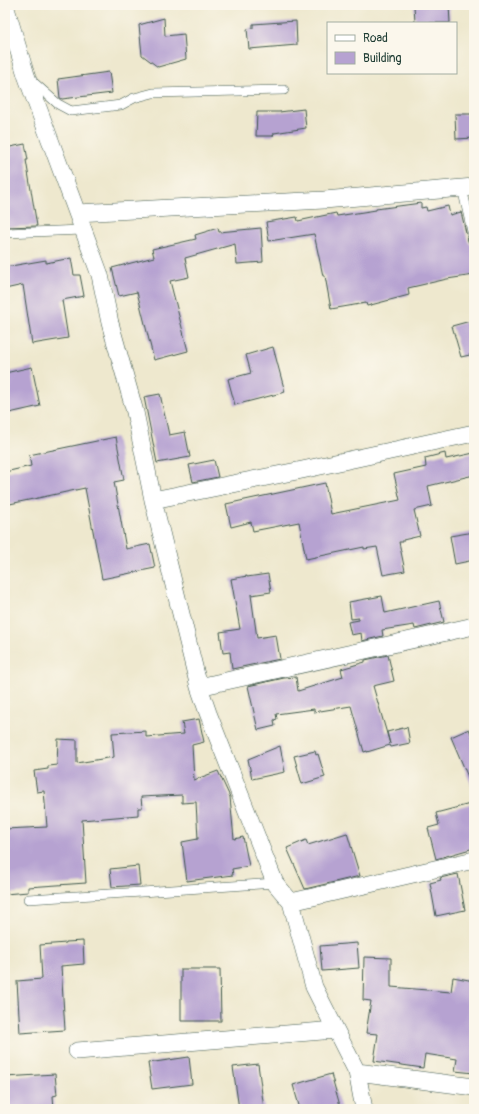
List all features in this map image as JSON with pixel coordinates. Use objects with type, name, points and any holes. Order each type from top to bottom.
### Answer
[{"type":"street","points":[[5,5],[26,75],[100,275],[110,323],[135,412],[153,500],[199,687],[275,883],[291,902],[314,987],[358,1072],[364,1109]]},
{"type":"street","points":[[77,213],[324,200],[468,187]]},
{"type":"street","points":[[153,500],[302,470],[474,432]]},
{"type":"street","points":[[199,687],[474,626]]},
{"type":"street","points":[[291,902],[474,860]]},
{"type":"street","points":[[76,1051],[335,1030]]},
{"type":"street","points":[[358,1072],[474,1088]]},
{"type":"lane","points":[[26,75],[58,104],[71,111],[121,105],[134,98],[153,93],[284,90]]},
{"type":"lane","points":[[468,187],[474,240]]},
{"type":"lane","points":[[5,233],[83,230]]},
{"type":"lane","points":[[28,899],[275,883]]},
{"type":"building","points":[[414,5],[449,5],[450,22],[415,22]]},
{"type":"building","points":[[164,18],[165,36],[184,34],[186,59],[158,67],[142,55],[139,25]]},
{"type":"building","points":[[296,21],[297,45],[249,49],[247,29],[253,28],[253,24]]},
{"type":"building","points":[[109,72],[112,93],[60,98],[58,79]]},
{"type":"building","points":[[304,109],[306,128],[274,133],[273,136],[256,136],[257,112],[279,112]]},
{"type":"building","points":[[455,114],[474,114],[474,138],[456,139]]},
{"type":"building","points":[[25,144],[28,160],[26,160],[37,226],[5,227],[5,148]]},
{"type":"building","points":[[421,203],[421,208],[426,207],[427,211],[448,206],[450,215],[461,212],[468,241],[474,246],[474,275],[447,279],[408,288],[409,295],[367,306],[366,303],[331,309],[325,276],[323,276],[314,234],[269,241],[266,222],[297,217],[298,221],[336,213],[337,216]]},
{"type":"building","points":[[218,228],[219,232],[261,228],[263,262],[237,264],[235,244],[185,258],[189,277],[170,281],[188,351],[154,360],[137,292],[119,296],[112,268],[154,257],[152,249],[196,239],[195,235]]},
{"type":"building","points":[[71,258],[74,275],[80,275],[84,296],[62,300],[68,338],[32,344],[23,285],[5,289],[5,267],[46,260],[46,263]]},
{"type":"building","points":[[474,320],[474,354],[461,357],[452,326]]},
{"type":"building","points":[[273,347],[285,392],[235,405],[228,379],[251,373],[246,355]]},
{"type":"building","points":[[32,367],[40,406],[5,414],[5,373]]},
{"type":"building","points":[[160,394],[169,435],[185,432],[190,457],[157,463],[144,397]]},
{"type":"building","points":[[116,437],[124,480],[114,482],[126,549],[150,544],[155,568],[102,579],[85,488],[5,505],[5,472],[31,466],[29,455]]},
{"type":"building","points":[[445,453],[446,459],[474,453],[474,475],[428,486],[432,506],[414,510],[420,536],[399,542],[405,571],[383,575],[377,547],[364,549],[364,547],[306,559],[299,522],[253,531],[251,522],[231,527],[226,504],[325,483],[331,514],[400,500],[394,474],[426,467],[425,458]]},
{"type":"building","points":[[214,460],[218,477],[193,482],[189,465]]},
{"type":"building","points":[[474,532],[474,560],[455,564],[450,536]]},
{"type":"building","points":[[268,574],[271,592],[251,595],[257,638],[276,635],[280,659],[232,669],[230,652],[223,653],[220,632],[240,629],[231,579]]},
{"type":"building","points":[[382,596],[385,613],[439,601],[444,622],[415,629],[414,625],[382,630],[383,636],[362,641],[361,633],[351,635],[348,622],[359,620],[359,618],[351,619],[349,602]]},
{"type":"building","points":[[388,655],[394,681],[373,686],[390,744],[387,732],[407,727],[410,743],[391,747],[390,745],[364,752],[351,706],[314,712],[314,709],[276,714],[277,719],[274,720],[275,726],[258,730],[248,686],[284,678],[296,677],[298,691],[343,677],[341,669],[365,662],[365,660]]},
{"type":"building","points":[[199,719],[204,742],[192,745],[194,780],[218,771],[230,797],[234,839],[243,837],[249,866],[232,869],[233,875],[187,881],[182,842],[198,839],[196,802],[182,803],[182,795],[141,797],[142,808],[138,808],[138,815],[82,820],[86,883],[28,887],[28,892],[5,894],[5,829],[47,827],[44,791],[37,792],[34,771],[48,769],[48,766],[57,765],[58,739],[77,740],[77,763],[114,757],[112,733],[146,731],[146,737],[184,734],[182,722]]},
{"type":"building","points":[[469,729],[474,741],[474,791],[451,737]]},
{"type":"building","points":[[280,746],[285,772],[252,779],[248,759]]},
{"type":"building","points":[[315,751],[316,755],[318,754],[325,777],[302,784],[294,756]]},
{"type":"building","points":[[474,803],[474,848],[436,859],[428,828],[439,825],[436,813]]},
{"type":"building","points":[[347,833],[360,876],[305,889],[287,848],[306,840],[308,845]]},
{"type":"building","points":[[138,866],[140,885],[112,887],[110,869]]},
{"type":"building","points":[[458,874],[465,910],[436,916],[430,883],[441,880],[440,878]]},
{"type":"building","points":[[83,941],[84,964],[61,966],[65,1030],[20,1033],[17,981],[42,979],[40,945]]},
{"type":"building","points":[[357,943],[359,968],[322,971],[320,946]]},
{"type":"building","points":[[364,957],[391,958],[391,987],[451,992],[453,977],[474,981],[474,1073],[455,1071],[457,1059],[425,1054],[423,1068],[374,1061],[378,1034],[366,1033],[371,1001],[363,1000]]},
{"type":"building","points":[[181,969],[220,969],[221,1021],[181,1021]]},
{"type":"building","points":[[189,1057],[192,1084],[152,1089],[148,1063]]},
{"type":"building","points":[[258,1064],[264,1109],[239,1109],[233,1067]]},
{"type":"building","points":[[55,1074],[57,1095],[53,1096],[54,1109],[5,1109],[5,1077]]},
{"type":"building","points":[[331,1074],[341,1109],[300,1109],[293,1085]]}]
